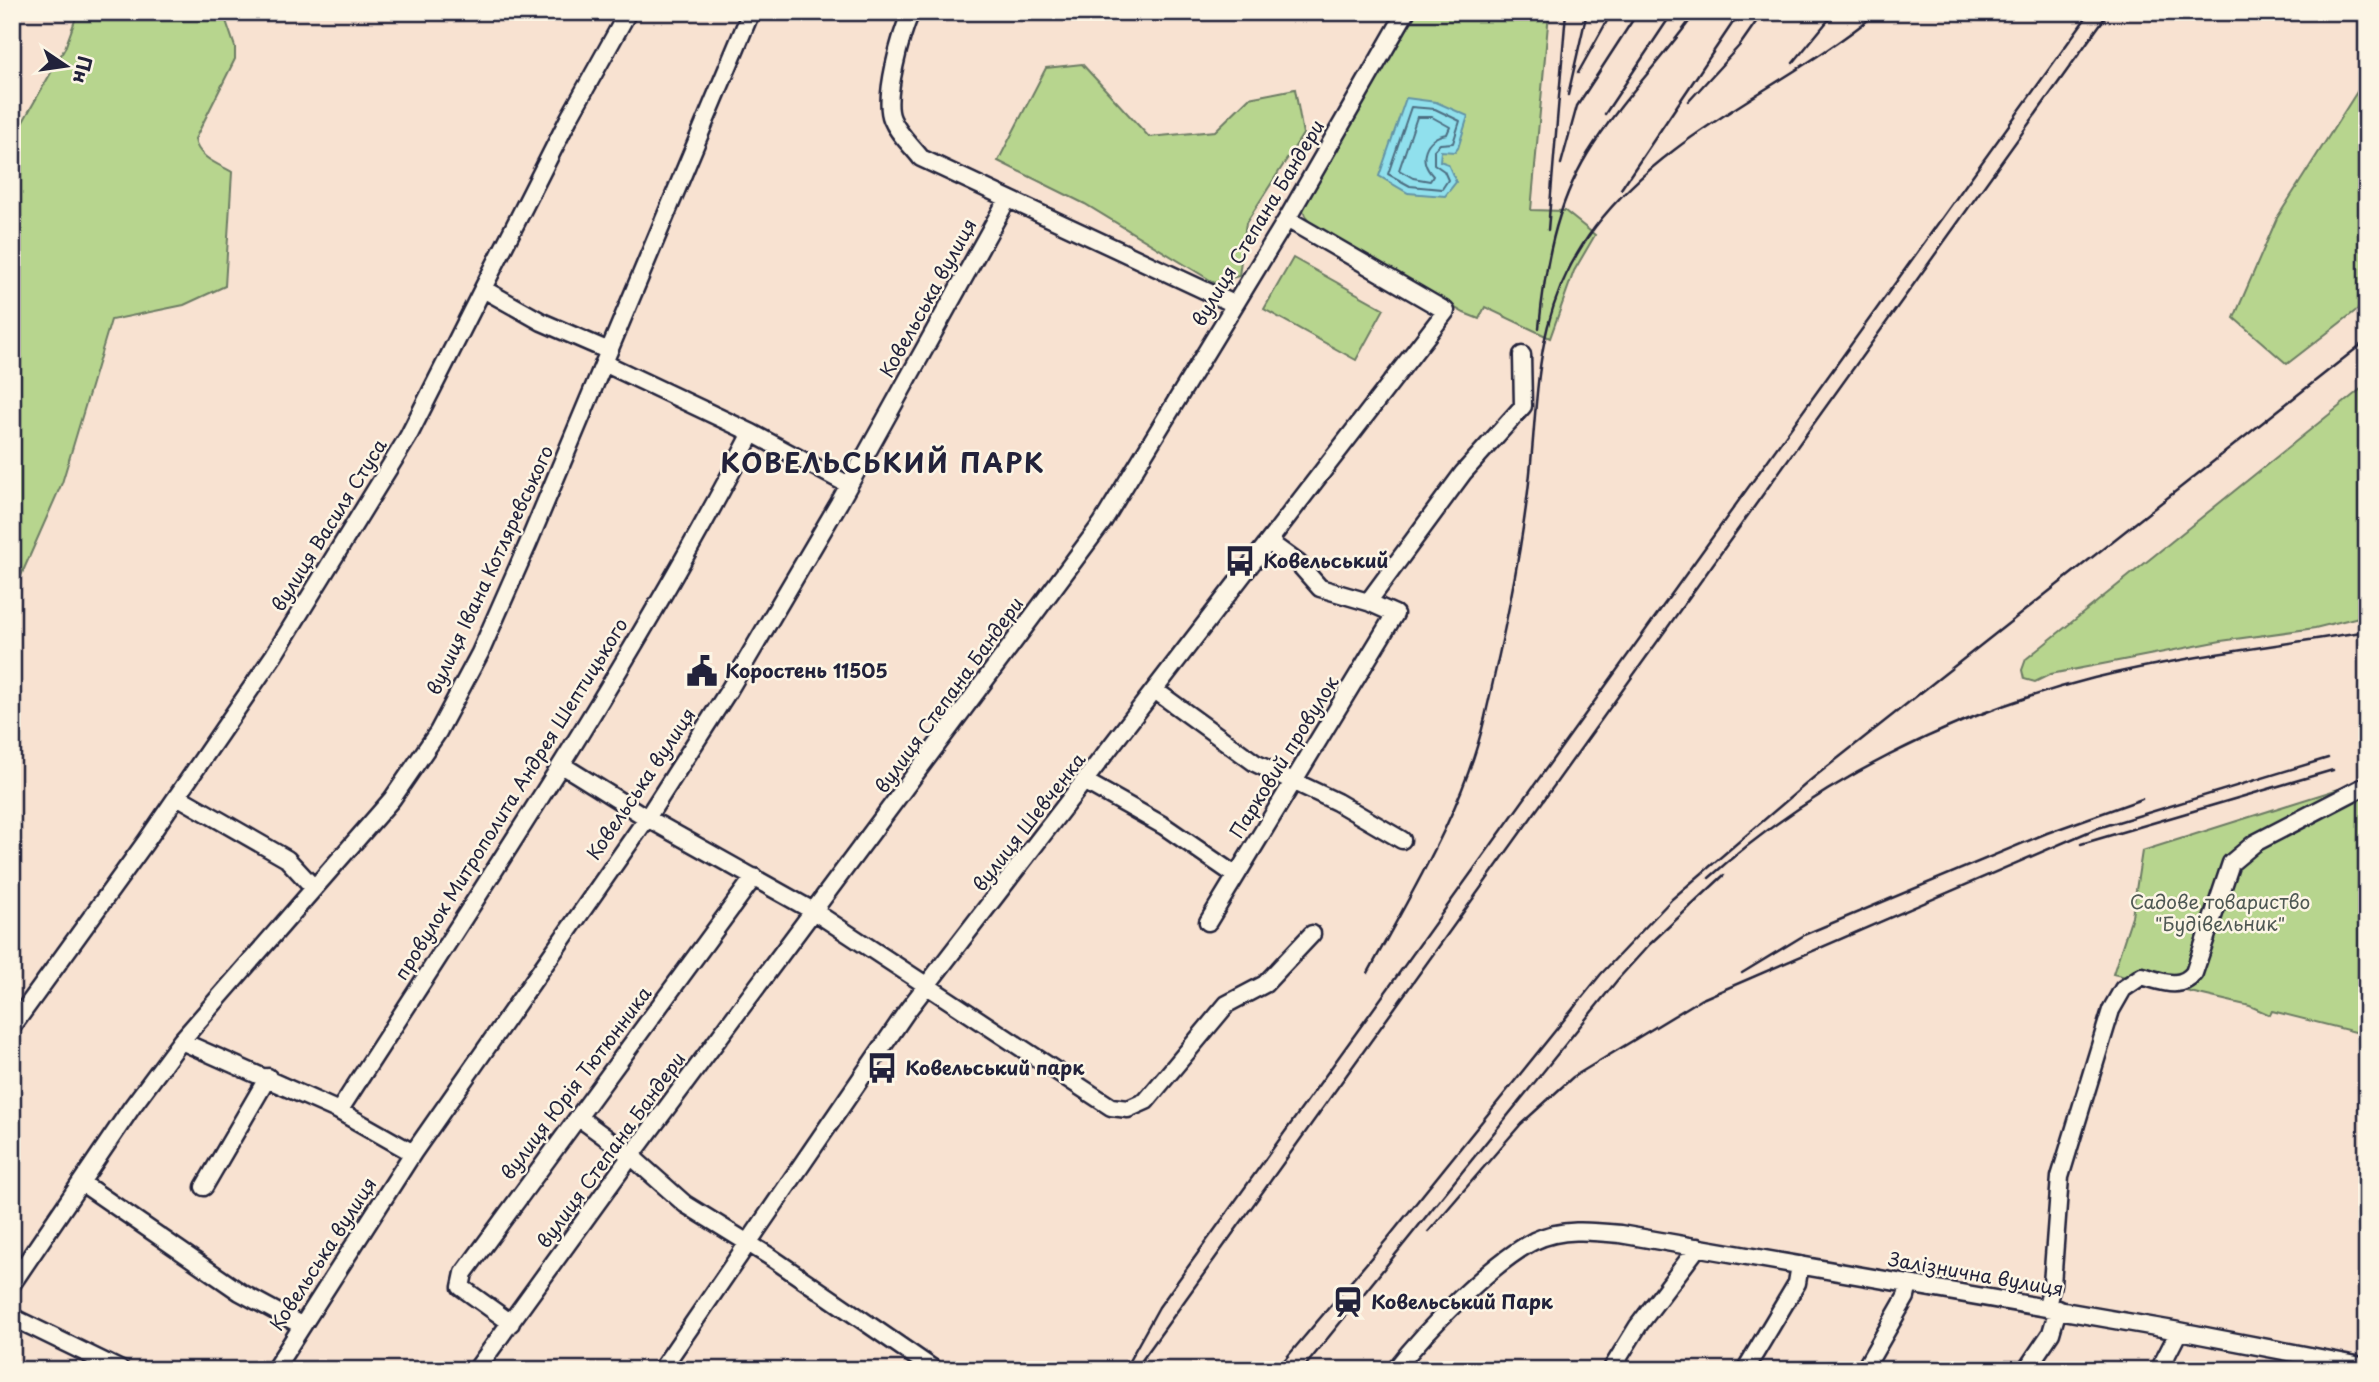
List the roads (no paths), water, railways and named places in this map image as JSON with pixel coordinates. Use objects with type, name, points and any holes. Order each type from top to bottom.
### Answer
[{"type":"street","name":"вулиця Василя Стуса","points":[[12,1027],[274,655],[408,437],[485,290],[569,118],[628,12]]},
{"type":"street","name":"вулиця Івана Котляревського","points":[[12,1284],[181,1041],[392,799],[438,732],[480,653],[751,12]]},
{"type":"street","points":[[911,12],[889,93],[890,115],[898,131],[921,158],[1234,304]]},
{"type":"street","name":"вулиця Степана Бандери","points":[[476,1370],[631,1156],[1102,523],[1287,219],[1406,12]]},
{"type":"street","name":"Ковельська вулиця","points":[[274,1370],[413,1153],[647,818],[729,690],[1007,200]]},
{"type":"street","name":"вулиця Шевченка","points":[[661,1370],[928,984],[1446,311],[1287,219]]},
{"type":"street","points":[[485,290],[847,484]]},
{"type":"street","points":[[1269,542],[1298,563],[1320,588],[1368,602],[1457,482],[1523,406],[1522,355]]},
{"type":"street","name":"провулок Митрополита Андрея Шептицького","points":[[339,1111],[562,765],[704,524],[752,433]]},
{"type":"street","name":"Парковий провулок","points":[[1208,922],[1395,614],[1368,602]]},
{"type":"street","points":[[1156,691],[1255,763],[1337,802],[1402,841]]},
{"type":"street","points":[[562,765],[647,818],[815,912],[1111,1107],[1128,1109],[1146,1101],[1227,1004],[1265,985],[1312,934]]},
{"type":"street","points":[[1086,782],[1164,826],[1235,875]]},
{"type":"street","points":[[2026,1370],[2051,1333],[2060,1177],[2111,1010],[2117,999],[2132,981],[2142,976],[2179,985],[2187,982],[2194,973],[2231,863],[2255,843],[2367,785]]},
{"type":"street","points":[[177,796],[287,859],[313,887]]},
{"type":"street","name":"вулиця Юрія Тютюнника","points":[[511,1323],[461,1287],[464,1273],[754,877]]},
{"type":"street","points":[[181,1041],[268,1077],[339,1111],[413,1153]]},
{"type":"street","points":[[204,1187],[268,1077]]},
{"type":"street","points":[[578,1117],[631,1156],[685,1204],[935,1370]]},
{"type":"street","points":[[82,1183],[240,1292],[301,1325]]},
{"type":"street","name":"Залізнична вулиця","points":[[1395,1370],[1421,1337],[1498,1266],[1535,1241],[1578,1230],[1620,1234],[2052,1308],[2366,1369]]},
{"type":"street","points":[[1611,1370],[1638,1326],[1698,1248]]},
{"type":"street","points":[[1745,1370],[1797,1283],[1800,1265]]},
{"type":"street","points":[[1864,1370],[1906,1297],[1909,1283]]},
{"type":"street","points":[[12,1317],[121,1370]]},
{"type":"street","points":[[2159,1370],[2179,1331]]},
{"type":"water","points":[[1406,98],[1436,102],[1468,116],[1455,152],[1441,151],[1440,161],[1448,164],[1456,182],[1445,196],[1408,193],[1379,176]]},
{"type":"railway","points":[[1548,230],[1566,12]]},
{"type":"railway","points":[[1568,95],[1587,12]]},
{"type":"railway","points":[[1578,73],[1612,12]]},
{"type":"railway","points":[[1561,164],[1577,106],[1638,12]]},
{"type":"railway","points":[[1605,114],[1673,12]]},
{"type":"railway","points":[[1539,328],[1553,238],[1577,174],[1613,117],[1696,12]]},
{"type":"railway","points":[[1621,189],[1740,12]]},
{"type":"railway","points":[[1689,101],[1740,45],[1763,12]]},
{"type":"railway","points":[[1793,63],[1835,12]]},
{"type":"railway","points":[[1368,973],[1435,849],[1476,751],[1498,661],[1520,548],[1542,354],[1559,290],[1574,259],[1595,227],[1625,193],[1658,163],[1693,136],[1805,64],[1878,12]]},
{"type":"railway","points":[[1124,1370],[1159,1307],[2090,12]]},
{"type":"railway","points":[[1135,1370],[2109,12]]},
{"type":"railway","points":[[1276,1370],[1387,1239],[1601,974],[1672,899],[1813,778],[2367,340]]},
{"type":"railway","points":[[1709,878],[1751,843],[1841,782],[1939,731],[1990,711],[2042,693],[2128,670],[2367,631]]},
{"type":"railway","points":[[1428,1232],[1521,1124],[1573,1077],[1700,1000],[2095,829],[2328,758]]},
{"type":"railway","points":[[2081,844],[2333,770]]},
{"type":"railway","points":[[1742,973],[1806,934],[2047,833],[2142,799]]},
{"type":"railway","points":[[1302,1370],[1619,978],[1650,944],[1724,875]]},
{"type":"place","name":"Ковельський","points":[[1240,561]]},
{"type":"place","name":"Коростень 11505","points":[[702,671]]},
{"type":"place","name":"Ковельський парк","points":[[882,1068]]},
{"type":"place","name":"Ковельський Парк","points":[[1348,1302]]},
{"type":"district","name":"КОВЕЛЬСЬКИЙ ПАРК","points":[[883,464]]},
{"type":"park label","name":"Садове товариство \"Будівельник\"","points":[[2220,913]]}]
